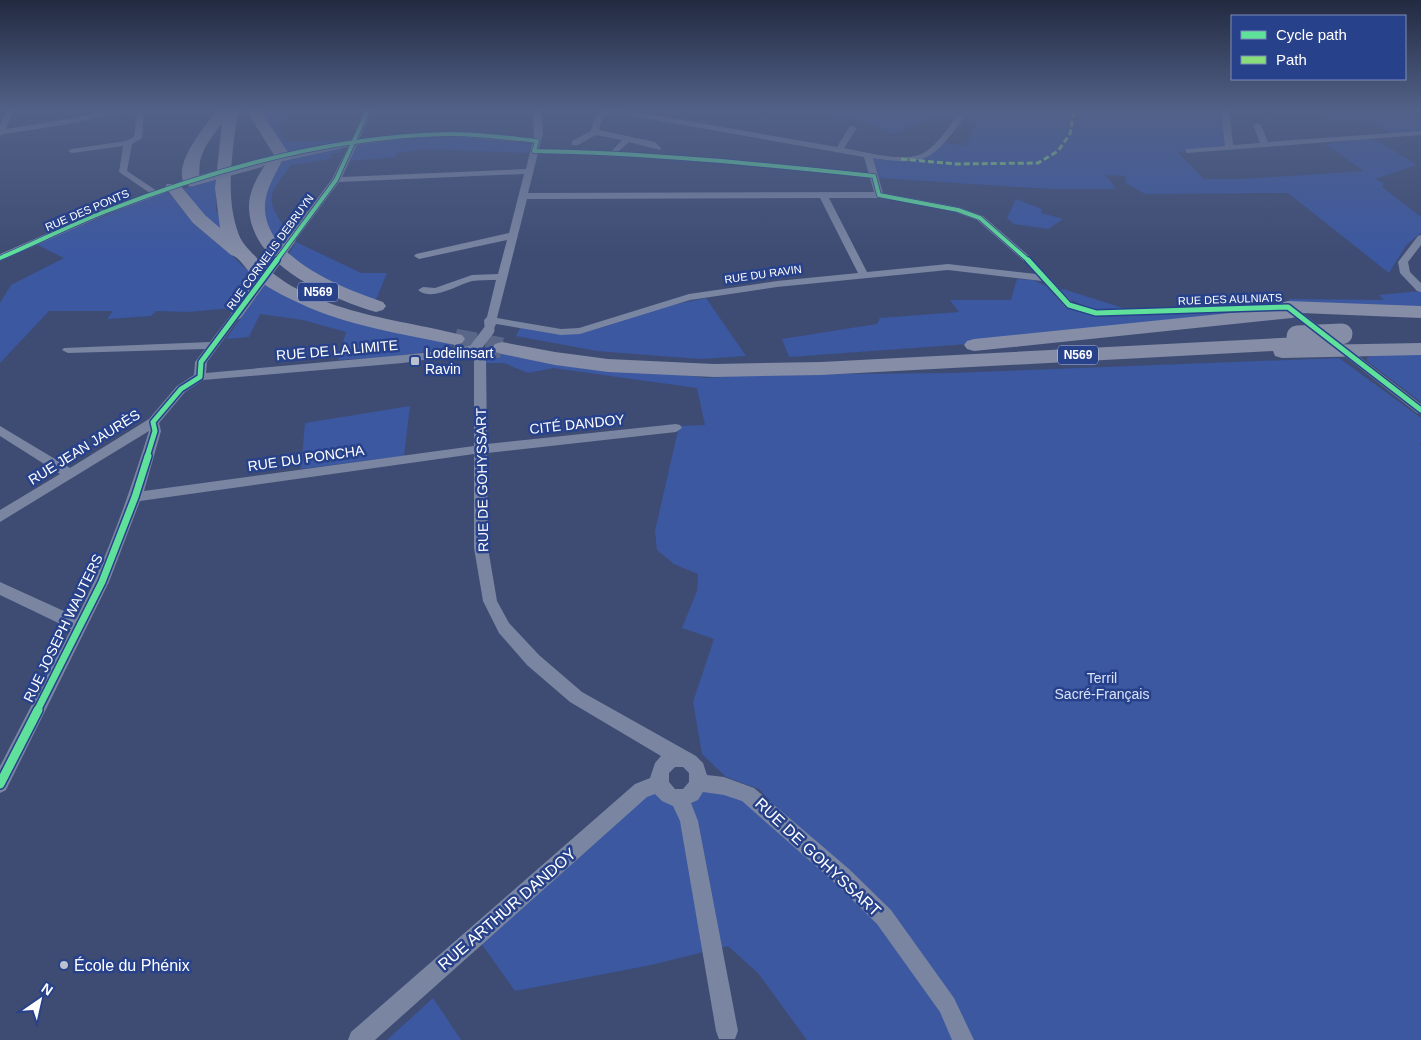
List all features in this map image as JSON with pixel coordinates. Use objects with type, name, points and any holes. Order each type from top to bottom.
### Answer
[{"type":"highway","points":[[191,182],[190,165],[192,159]]},
{"type":"highway","name":"N569","points":[[230,159],[223,183],[230,236],[257,272],[273,284],[318,304],[349,314],[468,343]]},
{"type":"highway","name":"N569","points":[[242,159],[240,204],[246,232],[261,255],[288,277],[314,290],[345,302],[408,317],[468,343]]},
{"type":"highway","points":[[273,159],[263,181],[257,209],[263,232],[278,253],[298,269],[324,285],[356,300],[405,314],[408,317]]},
{"type":"highway","points":[[174,188],[199,219],[245,258]]},
{"type":"highway","points":[[860,363],[908,352],[1290,310],[1421,312]]},
{"type":"highway","name":"N569","points":[[506,345],[580,363],[714,372],[1421,333]]},
{"type":"highway","name":"N569","points":[[1299,340],[1421,341]]},
{"type":"highway","points":[[860,363],[894,371],[1274,352],[1421,349]]},
{"type":"street","points":[[125,159],[123,172],[155,193]]},
{"type":"street","name":"RUE DES PONTS","points":[[0,258],[104,212],[155,193],[273,159]]},
{"type":"street","name":"RUE CORNELIS DEBRUYN","points":[[200,377],[202,362],[336,180],[347,159]]},
{"type":"street","points":[[468,343],[489,325],[532,159]]},
{"type":"street","points":[[869,159],[879,195]]},
{"type":"street","points":[[336,180],[529,171]]},
{"type":"street","points":[[823,195],[864,275]]},
{"type":"street","name":"RUE DES AULNIATS","points":[[522,196],[879,195],[907,199],[970,214],[988,224],[1026,258],[1069,305],[1096,313],[1290,310],[1421,410]]},
{"type":"street","points":[[420,256],[449,249],[493,243],[512,235]]},
{"type":"street","points":[[1421,238],[1403,262],[1405,272],[1421,289]]},
{"type":"street","points":[[493,243],[506,255]]},
{"type":"street","name":"RUE DU RAVIN","points":[[489,325],[522,324],[554,331],[580,331],[689,297],[777,284],[948,267],[1046,279]]},
{"type":"street","points":[[423,290],[436,291],[472,278],[501,277]]},
{"type":"street","name":"RUE DE LA LIMITE","points":[[200,377],[379,362],[442,354],[468,343]]},
{"type":"street","name":"RUE DE GOHYSSART","points":[[468,343],[480,358],[481,548],[490,601],[504,628],[533,660],[576,697],[681,758],[692,762],[698,771],[699,783],[724,786],[748,794],[842,876],[884,917],[947,1005],[963,1040]]},
{"type":"street","points":[[68,350],[214,345]]},
{"type":"street","name":"RUE JEAN JAURÈS","points":[[0,517],[152,422],[181,389],[200,377]]},
{"type":"street","name":"RUE JOSEPH WAUTERS","points":[[0,784],[78,625],[102,582],[135,497],[155,431],[152,422]]},
{"type":"street","name":"CITÉ DANDOY","points":[[481,450],[676,428]]},
{"type":"street","points":[[0,430],[58,468],[70,472]]},
{"type":"street","name":"RUE DU PONCHA","points":[[135,497],[481,450]]},
{"type":"street","points":[[0,588],[78,625]]},
{"type":"street","points":[[681,758],[668,761],[659,771],[658,784],[666,794],[679,798],[692,793],[699,783]]},
{"type":"street","name":"RUE ARTHUR DANDOY","points":[[359,1040],[641,790],[658,784]]},
{"type":"street","points":[[679,798],[688,821],[727,1031]]},
{"type":"green space","points":[[294,159],[331,159],[291,165],[277,184],[272,195],[272,202],[283,225],[290,232],[277,246],[260,213],[278,162]]},
{"type":"green space","points":[[349,159],[377,159],[348,161]]},
{"type":"green space","points":[[874,159],[1184,159],[1204,179],[1242,179],[1364,171],[1346,159],[1406,159],[1417,165],[1375,179],[1384,183],[1382,187],[1421,217],[1421,233],[1407,244],[1389,273],[1288,193],[1145,194],[1126,183],[1125,176],[1106,175],[1116,189],[1050,189],[879,178]]},
{"type":"green space","points":[[215,179],[216,211],[220,215],[221,238],[183,189]]},
{"type":"green space","points":[[161,193],[169,193],[194,224],[259,281],[233,308],[188,312],[156,311],[151,316],[107,319],[113,311],[49,311],[0,363],[0,303],[11,285],[64,258],[36,244]]},
{"type":"green space","points":[[1016,199],[1042,209],[1041,213],[1063,219],[1048,229],[1014,224],[1007,218]]},
{"type":"green space","points":[[296,242],[361,273],[387,273],[375,302],[335,288],[288,255]]},
{"type":"green space","points":[[1017,279],[1033,280],[1046,286],[1061,303],[1084,312],[1119,315],[1245,312],[968,344],[789,357],[782,339],[877,324],[880,318],[959,312],[950,300],[1011,300]]},
{"type":"green space","points":[[265,285],[334,317],[453,343],[449,349],[387,357],[338,360],[346,332],[303,320],[260,314],[249,337],[226,339]]},
{"type":"green space","points":[[1063,289],[1123,308],[1124,310],[1100,310],[1084,305],[1062,295],[1060,291]]},
{"type":"green space","points":[[1421,291],[1421,307],[1289,303],[1289,299],[1384,300],[1379,295]]},
{"type":"green space","points":[[706,298],[746,356],[700,359],[597,351],[516,336],[522,324],[570,331],[604,327],[653,309]]},
{"type":"green space","name":"Terril Sacré-Français","points":[[504,349],[565,360],[707,378],[745,375],[953,373],[1339,358],[1421,418],[1421,443],[1419,444],[1421,445],[1421,1040],[807,1040],[758,973],[728,946],[651,965],[515,991],[476,936],[648,790],[670,798],[710,780],[798,830],[759,789],[726,777],[702,754],[693,702],[714,639],[682,628],[697,591],[698,574],[674,564],[657,550],[655,531],[679,426],[705,425],[697,388],[553,368],[528,373],[504,363],[482,363]]},
{"type":"green space","points":[[1403,351],[1421,352],[1421,402],[1367,361],[1367,357]]},
{"type":"green space","points":[[410,406],[404,456],[301,469],[305,423]]},
{"type":"green space","points":[[433,998],[461,1040],[387,1040]]},
{"type":"tunnel","points":[[455,339],[502,348]]},
{"type":"marked path","points":[[901,159],[957,164],[1038,163],[1045,159]]},
{"type":"cycle path","points":[[0,258],[78,223],[143,197],[272,159]]},
{"type":"cycle path","points":[[0,784],[102,582],[135,497],[155,431],[153,422],[181,389],[200,377],[201,362],[336,180],[347,159]]},
{"type":"cycle path","points":[[679,159],[758,164],[874,176],[879,195],[958,210],[980,218],[1026,258],[1069,305],[1096,313],[1288,307],[1421,410]]},
{"type":"place","name":"Lodelinsart Ravin","points":[[415,361]]},
{"type":"place","name":"École du Phénix","points":[[64,965]]}]
